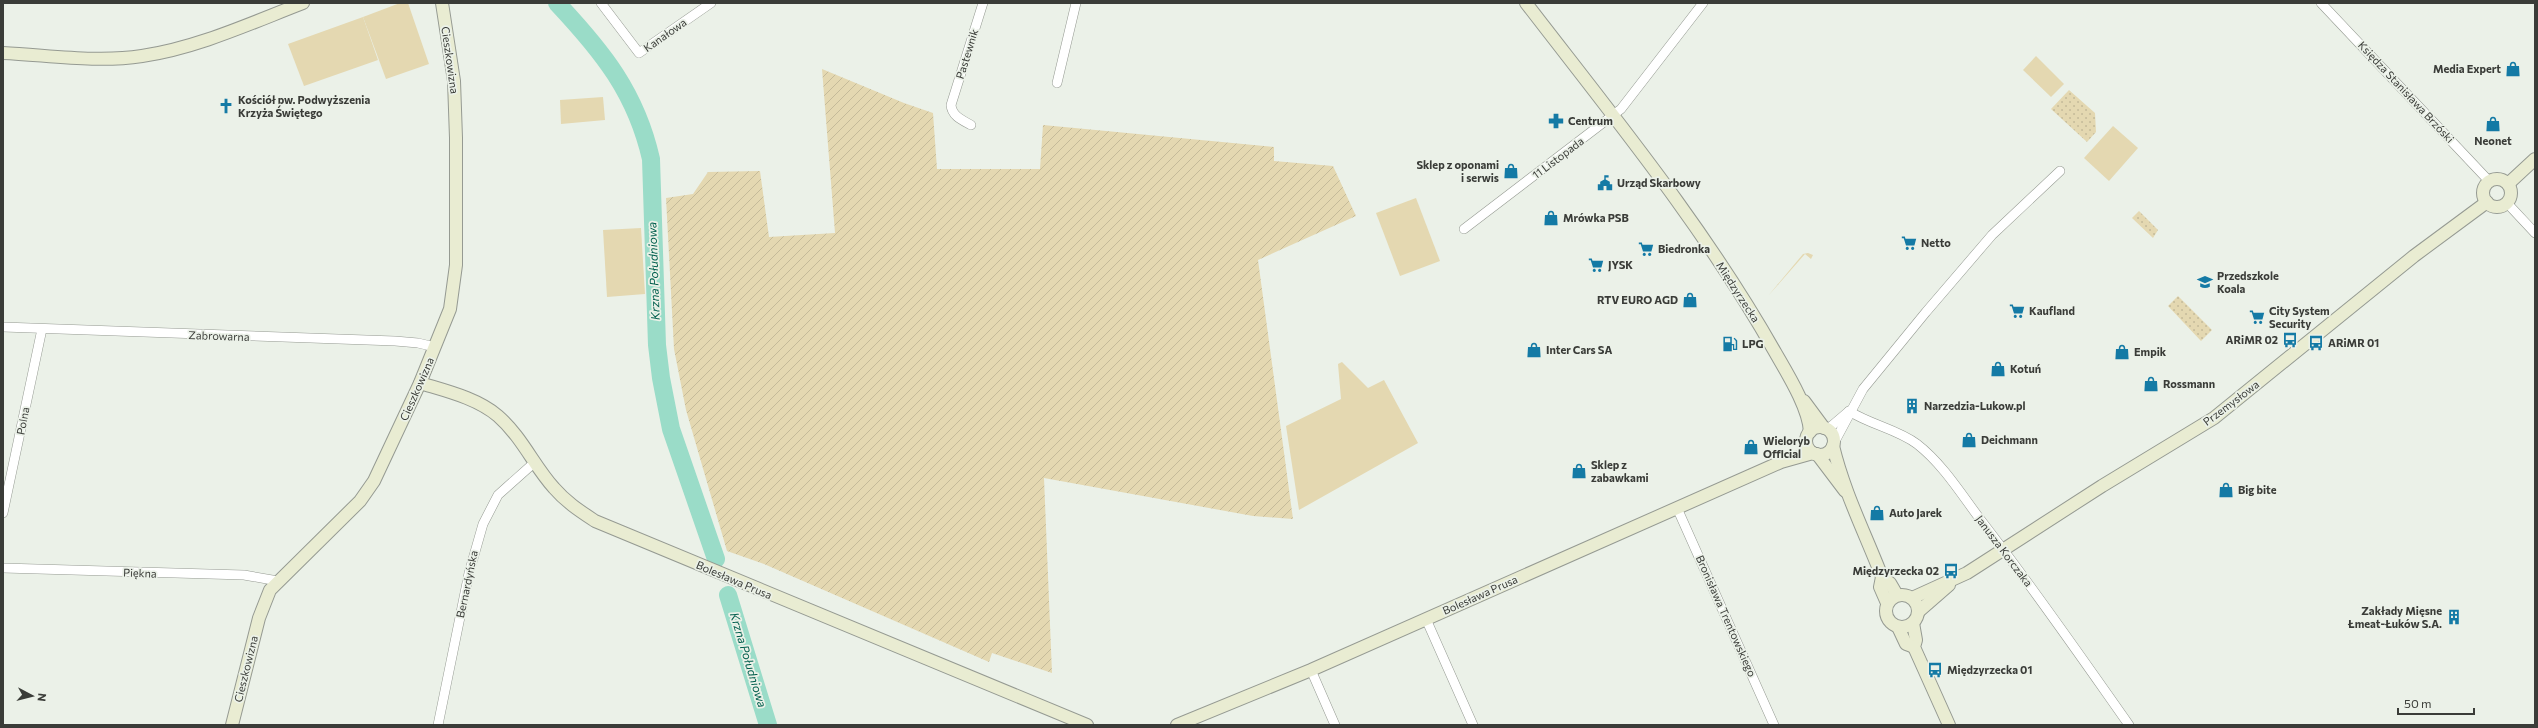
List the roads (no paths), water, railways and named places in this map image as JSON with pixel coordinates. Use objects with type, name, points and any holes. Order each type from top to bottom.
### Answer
[{"type":"street","points":[[3,53],[95,58],[142,56],[188,45],[303,3]]},
{"type":"street","name":"Cieszkowizna","points":[[232,725],[259,618],[270,590],[366,494],[384,462],[420,383],[450,309],[456,265],[455,88],[442,3]]},
{"type":"street","name":"Kanałowa","points":[[601,3],[639,53],[711,3]]},
{"type":"street","name":"Pastewnik","points":[[971,125],[958,118],[951,110],[951,105],[983,3]]},
{"type":"street","points":[[1057,83],[1076,3]]},
{"type":"street","name":"Międzyrzecka","points":[[1526,3],[1613,116],[1738,290],[1798,394],[1826,429],[1833,435],[1833,444],[1843,475],[1846,492],[1882,577],[1890,583],[1898,595]]},
{"type":"street","name":"11 Listopada","points":[[1464,229],[1613,116],[1626,103],[1703,3]]},
{"type":"street","name":"Księdza Stanisława Brzóski","points":[[2321,3],[2489,181]]},
{"type":"street","points":[[2508,184],[2535,159]]},
{"type":"street","points":[[1849,412],[1826,429],[1816,428],[1812,446],[1828,452],[1863,389],[1980,247],[2060,171]]},
{"type":"street","points":[[2501,179],[2508,184],[2511,196],[2507,203],[2494,206],[2487,202],[2484,189],[2489,181],[2501,179]]},
{"type":"street","name":"Przemysłowa","points":[[1918,612],[1958,578],[2214,418],[2414,256],[2487,202]]},
{"type":"street","points":[[2507,203],[2535,233]]},
{"type":"street","name":"Zabrowarna","points":[[3,327],[42,330],[394,341],[418,343],[435,348]]},
{"type":"street","name":"Polna","points":[[3,513],[42,330]]},
{"type":"street","name":"Bolesława Prusa","points":[[420,383],[478,403],[497,415],[515,433],[554,488],[572,506],[595,521],[1086,725]]},
{"type":"street","name":"Międzyrzecka","points":[[1798,394],[1812,446],[1846,492]]},
{"type":"street","name":"Janusza Korczaka","points":[[1849,412],[1862,420],[1906,436],[1939,466],[2003,549],[2129,725]]},
{"type":"street","name":"Bolesława Prusa","points":[[1177,725],[1311,670],[1781,462],[1812,446]]},
{"type":"street","name":"Bernardyńska","points":[[438,725],[469,573],[481,530],[498,495],[535,462]]},
{"type":"street","name":"Bronisława Trentowskiego","points":[[1677,508],[1774,725]]},
{"type":"street","name":"Piękna","points":[[3,568],[244,575],[278,581]]},
{"type":"street","name":"Międzyrzecka","points":[[1882,577],[1880,586],[1888,603]]},
{"type":"street","name":"Przemysłowa","points":[[1912,598],[1958,578]]},
{"type":"street","points":[[1914,647],[1906,644],[1898,627],[1891,623],[1886,616],[1888,603],[1898,595],[1905,595],[1912,598],[1918,612],[1913,623],[1916,640],[1914,647],[1949,725]]},
{"type":"street","points":[[1426,619],[1472,725]]},
{"type":"street","points":[[1898,627],[1913,623]]},
{"type":"street","points":[[1311,670],[1335,725]]},
{"type":"waterway","name":"Krzna Południowa","points":[[557,3],[603,56],[616,75],[627,94],[645,135],[651,159],[657,345],[661,378],[671,429],[716,559]]},
{"type":"waterway","name":"Krzna Południowa","points":[[728,595],[768,725]]},
{"type":"place","name":"Media Expert","points":[[2513,69]]},
{"type":"place","name":"Kościół pw. Podwyższenia Krzyża Świętego","points":[[226,106]]},
{"type":"place","name":"Centrum","points":[[1556,121]]},
{"type":"place","name":"Neonet","points":[[2493,124]]},
{"type":"place","name":"Sklep z oponami i serwis","points":[[1511,171]]},
{"type":"place","name":"Urząd Skarbowy","points":[[1605,183]]},
{"type":"place","name":"Mrówka PSB","points":[[1551,218]]},
{"type":"place","name":"Netto","points":[[1909,243]]},
{"type":"place","name":"Biedronka","points":[[1646,249]]},
{"type":"place","name":"JYSK","points":[[1596,265]]},
{"type":"place","name":"Przedszkole Koala","points":[[2205,282]]},
{"type":"place","name":"RTV EURO AGD","points":[[1690,300]]},
{"type":"place","name":"Kaufland","points":[[2017,311]]},
{"type":"place","name":"City System Security","points":[[2257,317]]},
{"type":"place","name":"ARiMR 02","points":[[2290,340]]},
{"type":"place","name":"ARiMR 01","points":[[2316,343]]},
{"type":"place","name":"LPG","points":[[1730,344]]},
{"type":"place","name":"Inter Cars SA","points":[[1534,350]]},
{"type":"place","name":"Empik","points":[[2122,352]]},
{"type":"place","name":"Kotuń","points":[[1998,369]]},
{"type":"place","name":"Rossmann","points":[[2151,384]]},
{"type":"place","name":"Narzedzia-Lukow.pl","points":[[1912,406]]},
{"type":"place","name":"Deichmann","points":[[1969,440]]},
{"type":"place","name":"Wieloryb Official","points":[[1751,447]]},
{"type":"place","name":"Sklep z zabawkami","points":[[1579,471]]},
{"type":"place","name":"Big bite","points":[[2226,490]]},
{"type":"place","name":"Auto Jarek","points":[[1877,513]]},
{"type":"place","name":"Międzyrzecka 02","points":[[1951,571]]},
{"type":"place","name":"Zakłady Mięsne Łmeat-Łuków S.A.","points":[[2454,617]]},
{"type":"place","name":"Międzyrzecka 01","points":[[1935,670]]}]
